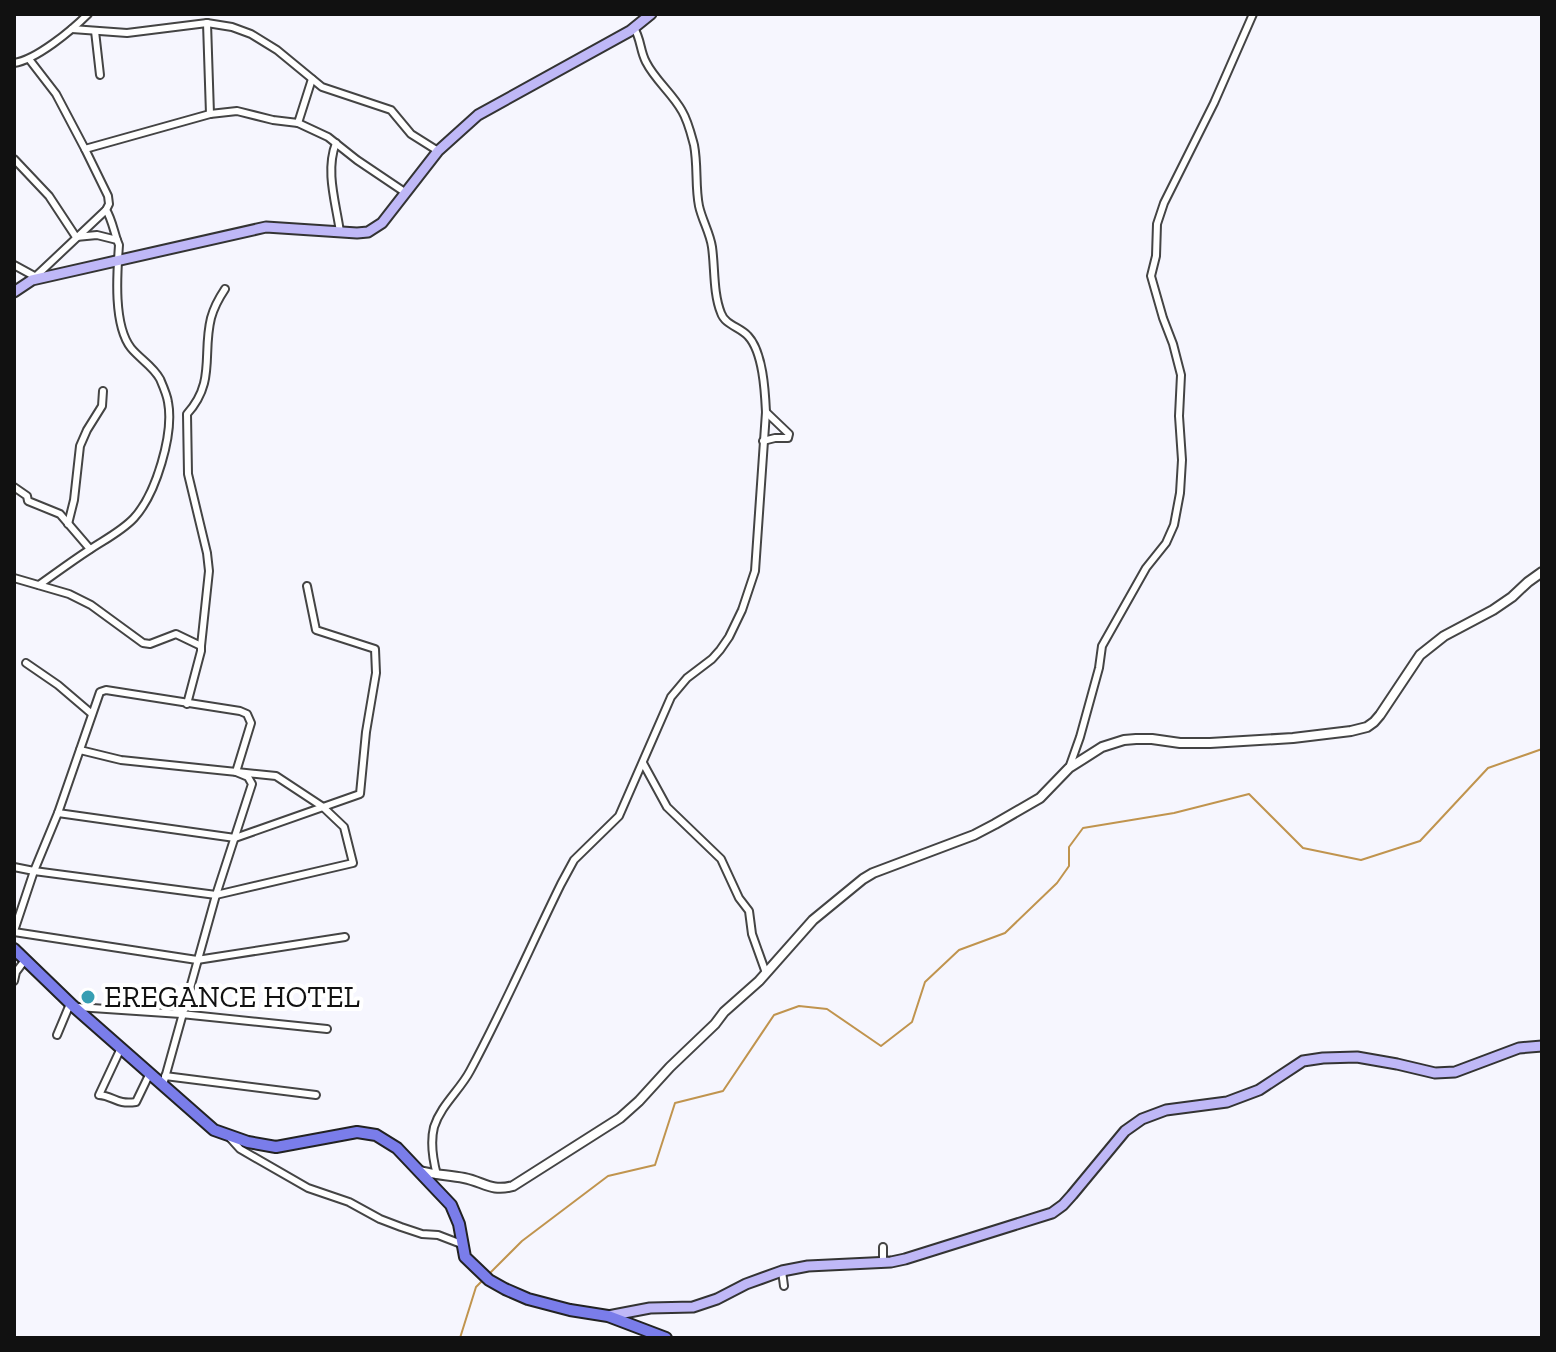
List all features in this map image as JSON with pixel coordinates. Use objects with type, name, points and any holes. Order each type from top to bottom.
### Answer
[{"type":"main road","points":[[14,292],[34,278],[118,262],[266,227],[362,233],[373,230],[382,223],[438,151],[486,110],[634,28],[651,14]]},
{"type":"main road","points":[[14,949],[72,1005],[150,1073],[164,1081],[214,1130],[276,1147],[348,1133],[376,1135],[397,1148],[451,1205],[459,1224],[465,1257],[489,1280],[528,1299],[608,1316],[666,1338]]},
{"type":"main road","points":[[608,1316],[650,1308],[693,1307],[782,1271],[808,1266],[905,1259],[967,1235],[1052,1213],[1072,1195],[1125,1131],[1142,1119],[1166,1110],[1227,1102],[1259,1090],[1303,1061],[1357,1057],[1435,1073],[1455,1072],[1519,1048],[1542,1046]]},
{"type":"street","points":[[15,60],[29,59],[88,14]]},
{"type":"street","points":[[1069,768],[1080,737],[1102,646],[1174,525],[1180,493],[1181,375],[1151,276],[1156,256],[1157,224],[1253,14]]},
{"type":"street","points":[[72,29],[144,32],[207,23],[232,27],[267,43],[322,87],[386,107],[397,115],[411,134],[438,151]]},
{"type":"street","points":[[207,23],[210,114]]},
{"type":"street","points":[[437,1175],[432,1156],[435,1124],[470,1071],[574,860],[619,816],[671,697],[687,677],[720,650],[742,610],[755,571],[766,412],[763,381],[755,346],[749,336],[723,318],[721,313],[712,242],[699,207],[696,157],[689,130],[682,111],[643,58],[639,35],[634,28]]},
{"type":"street","points":[[95,31],[100,75]]},
{"type":"street","points":[[14,265],[34,278],[109,204],[108,196],[56,94],[29,59]]},
{"type":"street","points":[[298,123],[312,79]]},
{"type":"street","points":[[85,149],[210,114],[237,111],[298,123],[322,134],[406,193]]},
{"type":"street","points":[[336,143],[331,166],[340,232]]},
{"type":"street","points":[[14,159],[49,196],[76,237]]},
{"type":"street","points":[[39,585],[135,517],[150,493],[169,426],[168,398],[160,380],[130,347],[122,326],[119,245],[106,210]]},
{"type":"street","points":[[76,237],[97,235],[117,240]]},
{"type":"street","points":[[187,704],[201,651],[209,571],[188,474],[187,414],[196,405],[207,378],[211,318],[225,289]]},
{"type":"street","points":[[68,524],[80,446],[102,406],[103,391]]},
{"type":"street","points":[[763,441],[788,438],[789,434],[766,412]]},
{"type":"street","points":[[14,487],[27,496],[28,501],[60,514],[90,549]]},
{"type":"street","points":[[420,1171],[466,1178],[500,1189],[513,1186],[620,1118],[724,1012],[746,994],[813,920],[873,873],[974,835],[1040,798],[1069,768],[1102,747],[1124,740],[1214,743],[1293,738],[1367,727],[1380,715],[1420,655],[1444,636],[1493,610],[1542,572]]},
{"type":"street","points":[[14,578],[69,594],[91,605],[143,643],[150,644],[176,634],[201,646]]},
{"type":"street","points":[[58,813],[235,838],[360,794],[376,673],[375,649],[316,630],[307,586]]},
{"type":"street","points":[[26,663],[92,714]]},
{"type":"street","points":[[1095,681],[1107,682]]},
{"type":"street","points":[[236,772],[251,723],[247,714],[106,690],[100,692],[14,931],[197,960],[345,937]]},
{"type":"street","points":[[14,867],[216,895],[353,863],[344,827],[323,807],[276,776],[121,760],[80,750]]},
{"type":"street","points":[[643,763],[667,807],[721,859],[739,898],[749,911],[752,934],[766,973]]},
{"type":"street","points":[[236,772],[248,777],[252,784],[216,895],[164,1081],[316,1095]]},
{"type":"street","points":[[14,981],[16,972],[25,960]]},
{"type":"street","points":[[57,1035],[72,1005],[327,1029]]},
{"type":"street","points":[[121,1048],[99,1095],[124,1104],[136,1102],[150,1073]]},
{"type":"street","points":[[228,1136],[240,1149],[308,1188],[349,1202],[401,1227],[422,1234],[438,1235],[464,1245]]},
{"type":"street","points":[[883,1247],[883,1262]]},
{"type":"street","points":[[782,1271],[784,1286]]},
{"type":"waterway","points":[[489,1274],[522,1241],[608,1176],[655,1165],[675,1103],[723,1091],[774,1015],[799,1006],[827,1009],[881,1046],[912,1022],[925,982],[959,950],[1005,933],[1057,883],[1069,866],[1069,847],[1083,828],[1174,813],[1249,794],[1303,848],[1361,860],[1420,841],[1488,768],[1542,749]]},
{"type":"waterway","points":[[460,1338],[476,1287],[482,1281]]},
{"type":"place","name":"EREGANCE HOTEL","points":[[88,997]]}]
